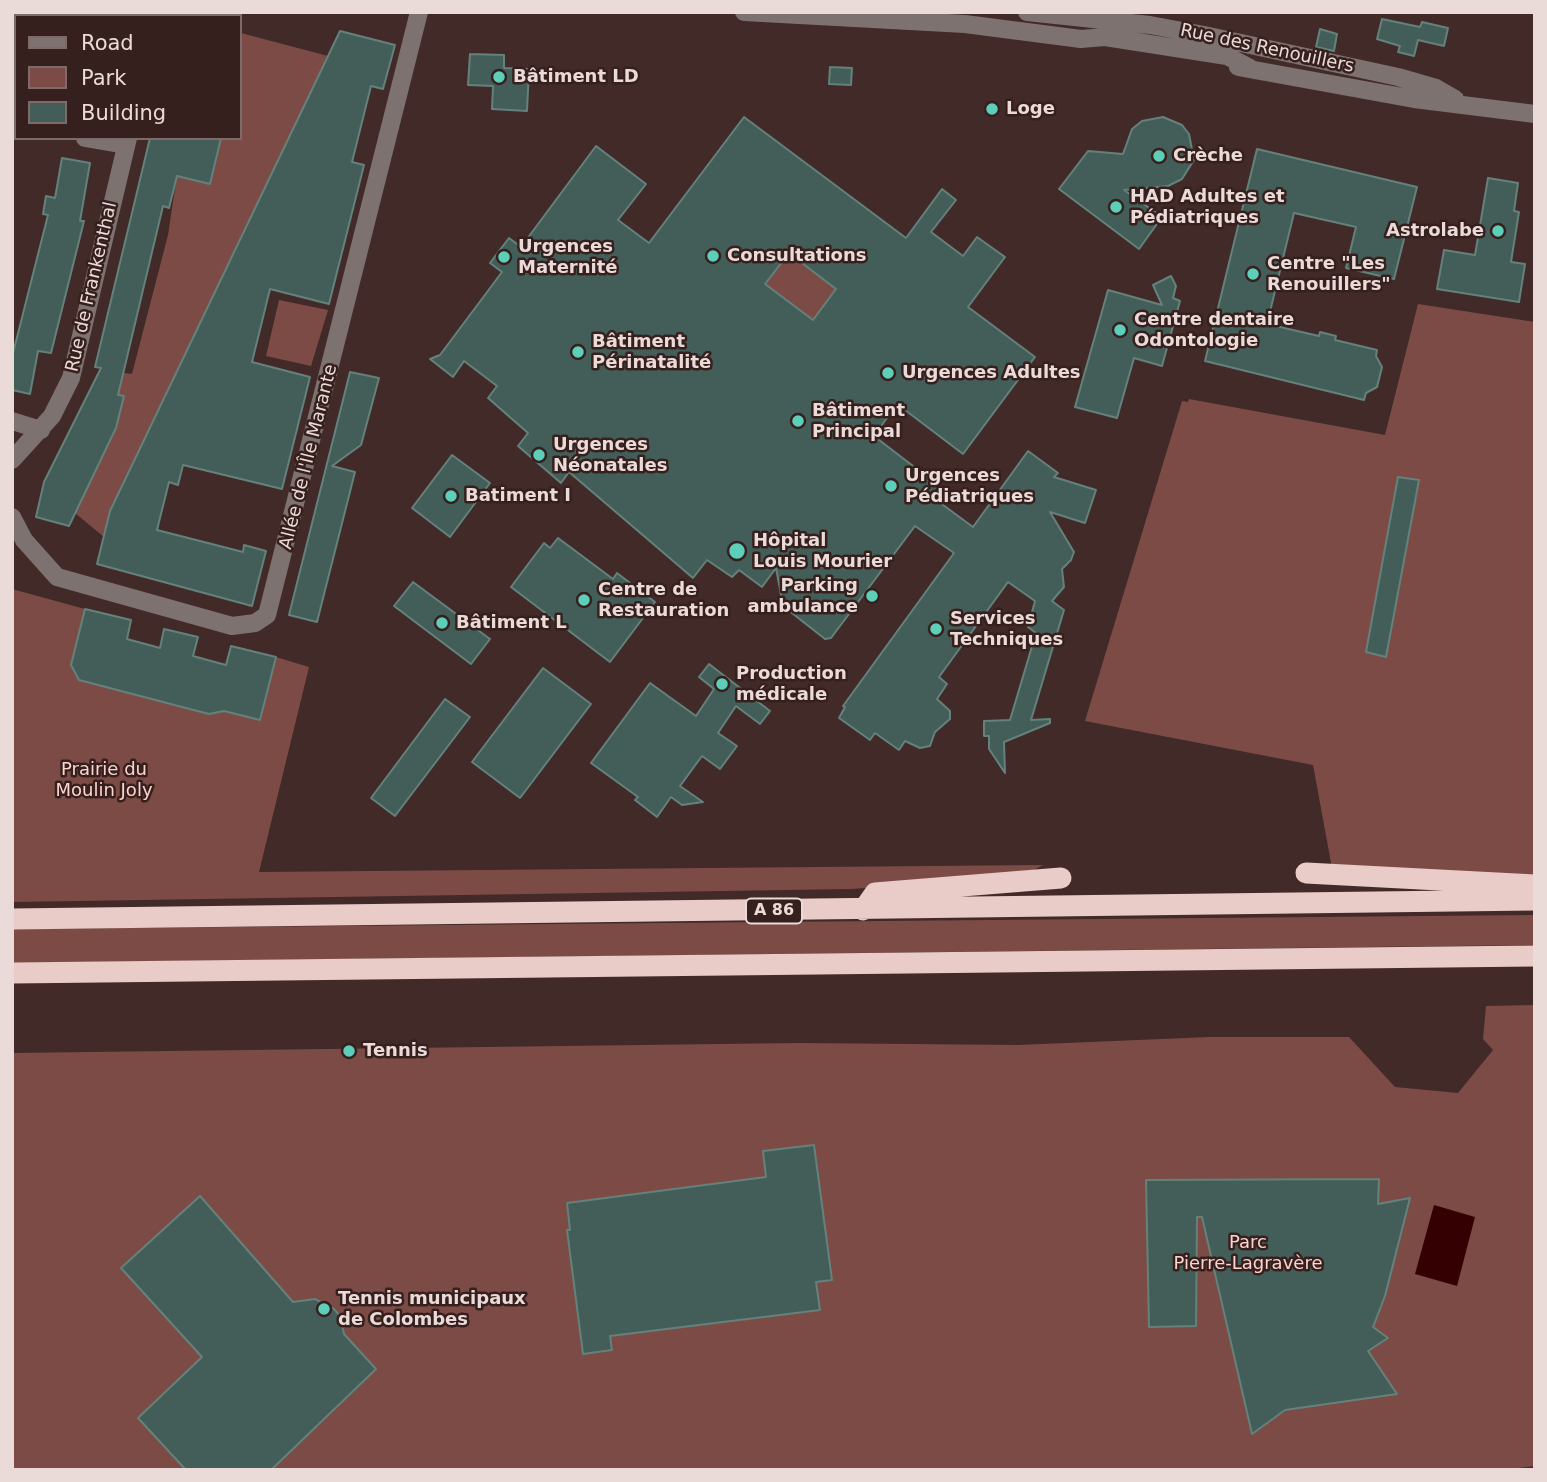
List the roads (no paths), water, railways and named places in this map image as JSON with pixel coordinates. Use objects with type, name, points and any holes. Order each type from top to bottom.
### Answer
[{"type":"highway","points":[[1306,873],[1535,885]]},
{"type":"highway","points":[[863,910],[875,892],[1061,878]]},
{"type":"highway","name":"A 86","points":[[12,919],[1535,900]]},
{"type":"highway","points":[[12,974],[1535,956]]},
{"type":"street","name":"Allée de l'Île Marante","points":[[12,517],[24,540],[57,577],[232,626],[255,623],[267,615],[419,12]]},
{"type":"street","name":"Rue des Renouillers","points":[[744,12],[965,24],[1081,39],[1105,37],[1150,27],[1227,56],[1250,68]]},
{"type":"street","name":"Rue des Renouillers","points":[[1027,12],[1150,27],[1257,47],[1398,77],[1436,88],[1461,103]]},
{"type":"street","points":[[1018,32],[1038,13]]},
{"type":"street","name":"Rue des Renouillers","points":[[1081,39],[1111,49],[1219,67],[1250,68],[1413,99],[1535,114]]},
{"type":"street","points":[[1250,68],[1257,47]]},
{"type":"street","points":[[106,140],[127,142]]},
{"type":"street","name":"Rue de Frankenthal","points":[[12,460],[52,416],[71,378],[127,142]]},
{"type":"street","points":[[12,421],[40,430]]},
{"type":"place","name":"Bâtiment LD","points":[[499,77]]},
{"type":"place","name":"Loge","points":[[992,109]]},
{"type":"place","name":"Crèche","points":[[1159,156]]},
{"type":"place","name":"HAD Adultes et Pédiatriques","points":[[1116,207]]},
{"type":"place","name":"Astrolabe","points":[[1498,231]]},
{"type":"place","name":"Consultations","points":[[713,256]]},
{"type":"place","name":"Urgences Maternité","points":[[504,257]]},
{"type":"place","name":"Centre \"Les Renouillers\"","points":[[1253,274]]},
{"type":"place","name":"Centre dentaire Odontologie","points":[[1120,330]]},
{"type":"place","name":"Bâtiment Périnatalité","points":[[578,352]]},
{"type":"place","name":"Urgences Adultes","points":[[888,373]]},
{"type":"place","name":"Bâtiment Principal","points":[[798,421]]},
{"type":"place","name":"Urgences Néonatales","points":[[539,455]]},
{"type":"place","name":"Urgences Pédiatriques","points":[[891,486]]},
{"type":"place","name":"Batiment I","points":[[451,496]]},
{"type":"place","name":"Hôpital Louis Mourier","points":[[737,551]]},
{"type":"place","name":"Parking ambulance","points":[[872,596]]},
{"type":"place","name":"Centre de Restauration","points":[[584,600]]},
{"type":"place","name":"Bâtiment L","points":[[442,623]]},
{"type":"place","name":"Services Techniques","points":[[936,629]]},
{"type":"place","name":"Production médicale","points":[[722,684]]},
{"type":"place","name":"Tennis","points":[[349,1051]]},
{"type":"place","name":"Tennis municipaux de Colombes","points":[[324,1309]]},
{"type":"park label","name":"Prairie du Moulin Joly","points":[[104,780]]},
{"type":"park label","name":"Parc Pierre-Lagravère","points":[[1248,1253]]}]
